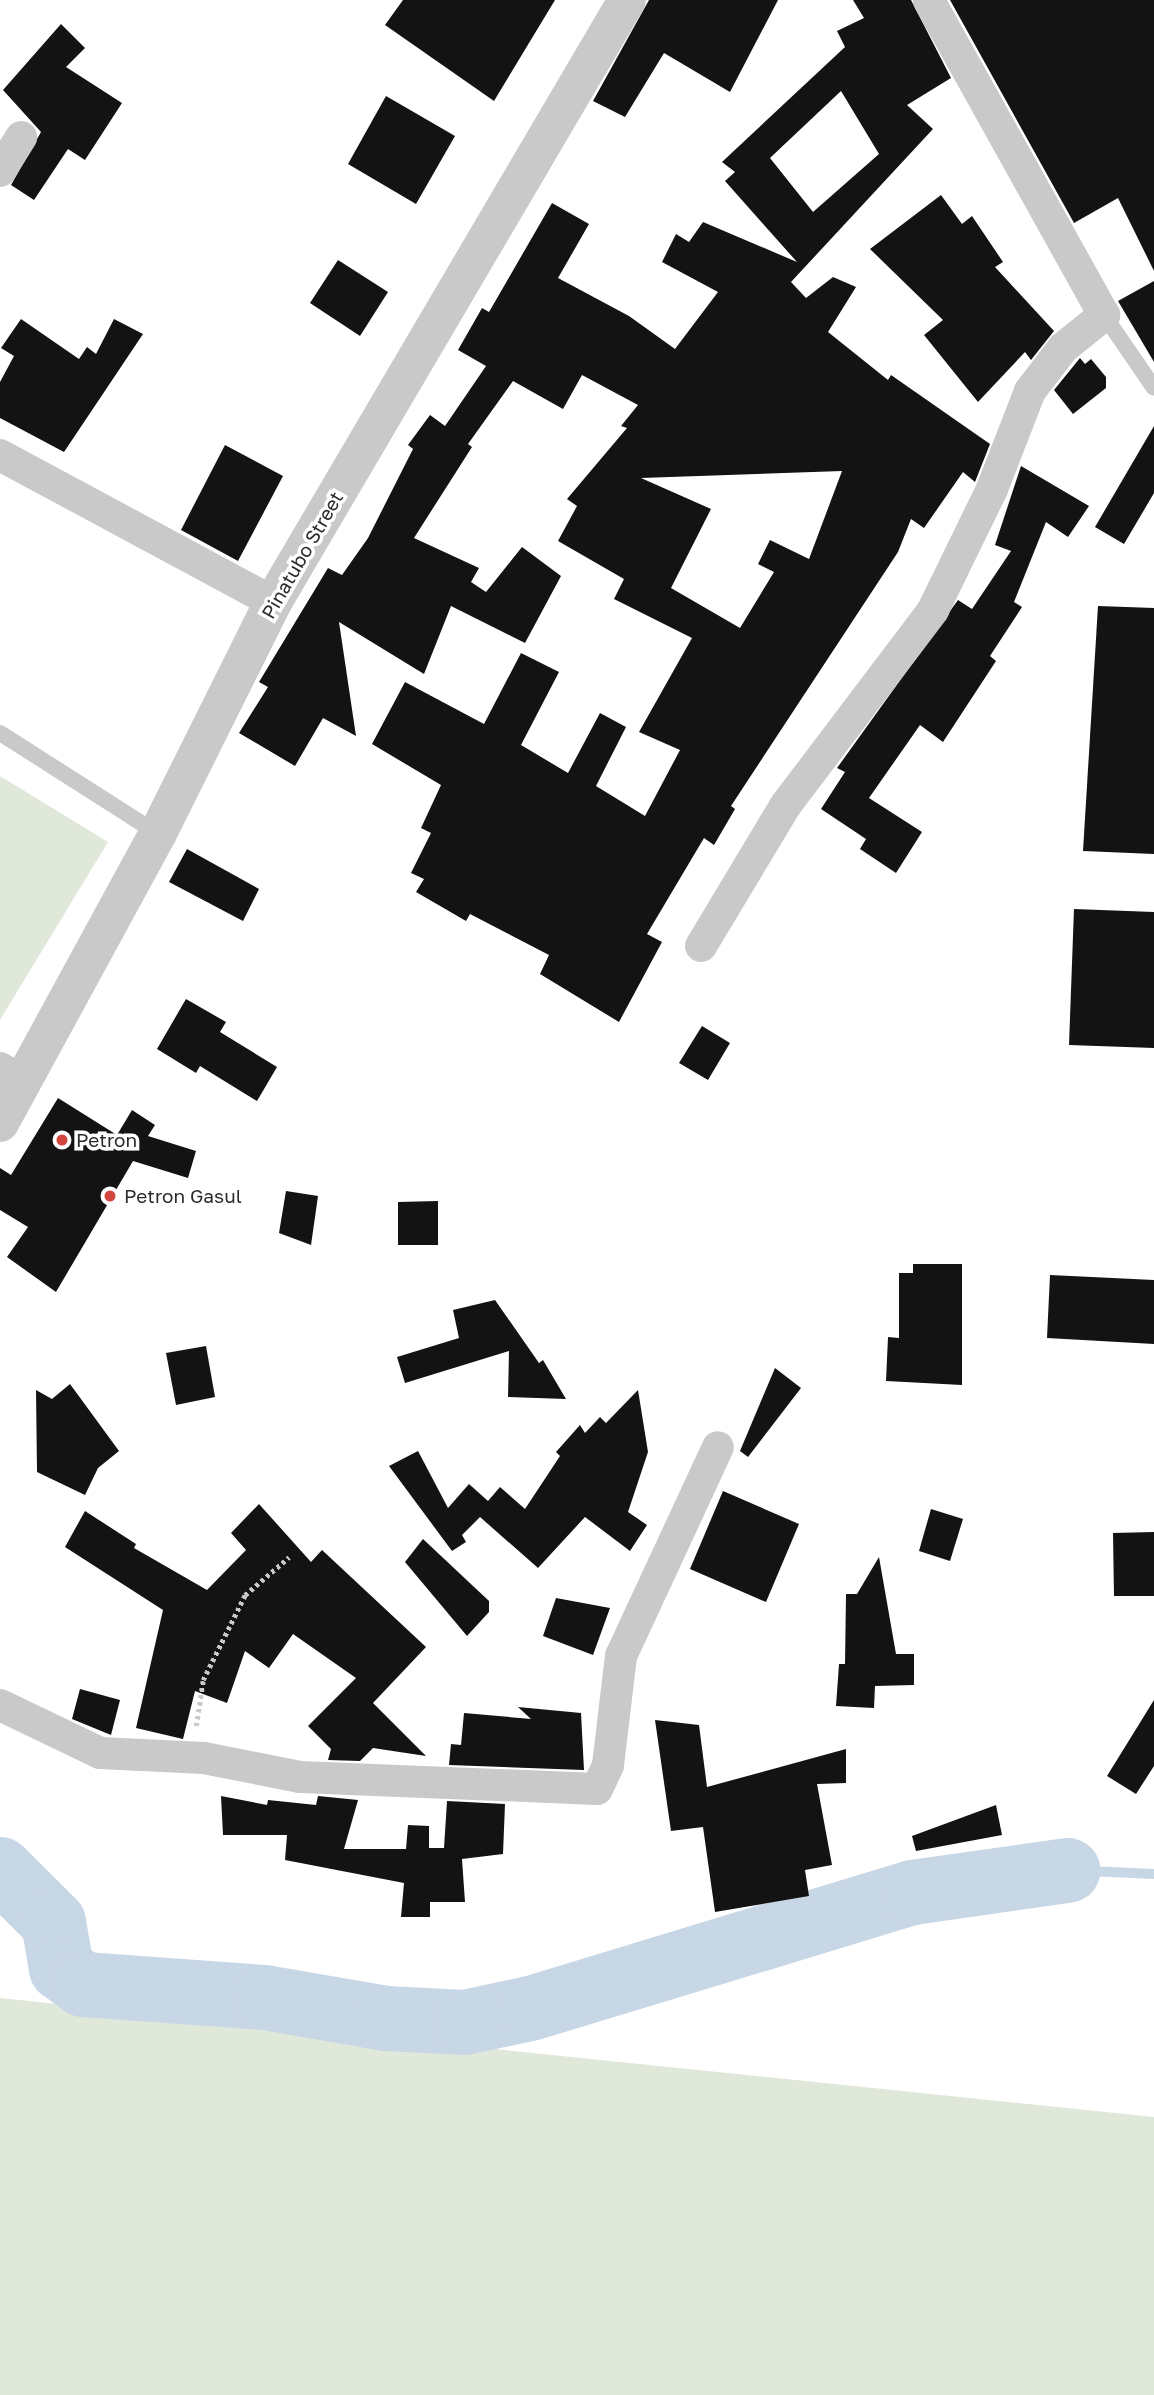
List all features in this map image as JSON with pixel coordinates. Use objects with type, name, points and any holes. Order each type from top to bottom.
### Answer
[{"type":"street","name":"Pinatubo Street","points":[[0,1123],[12,1075],[158,833],[274,602],[627,0]]},
{"type":"street","points":[[701,946],[785,806],[933,610],[992,489],[1030,391],[1063,348],[1104,315],[929,0]]},
{"type":"street","points":[[0,171],[21,137]]},
{"type":"street","points":[[0,455],[274,602]]},
{"type":"street","points":[[0,1705],[100,1754],[192,1758],[300,1777],[597,1789],[608,1765],[621,1656],[718,1447]]},
{"type":"lane","points":[[1104,315],[1154,388]]},
{"type":"lane","points":[[0,733],[158,833]]},
{"type":"path","points":[[192,1758],[203,1680],[245,1595],[289,1557]]},
{"type":"shaded area","points":[[0,776],[108,842],[0,1020]]},
{"type":"shaded area","points":[[0,1998],[1154,2117],[1154,2395],[0,2395]]},
{"type":"building","points":[[403,0],[555,0],[494,101],[385,25]]},
{"type":"building","points":[[649,0],[778,0],[730,92],[664,53],[625,117],[593,101]]},
{"type":"building","points":[[853,0],[911,0],[951,78],[907,105],[933,129],[791,282],[806,298],[833,277],[856,287],[828,332],[888,380],[891,375],[990,444],[975,482],[963,472],[924,528],[911,519],[898,552],[731,806],[735,809],[714,845],[704,838],[647,934],[662,942],[619,1022],[540,974],[549,955],[470,914],[466,921],[416,892],[424,879],[411,873],[431,833],[421,828],[441,785],[372,744],[405,682],[484,724],[521,653],[559,672],[521,745],[568,773],[600,713],[626,727],[596,786],[645,816],[680,750],[639,732],[692,638],[614,599],[624,579],[558,541],[577,506],[567,499],[627,428],[621,426],[638,405],[582,375],[563,409],[513,381],[468,444],[472,447],[414,538],[479,568],[471,582],[486,592],[522,547],[561,576],[525,643],[451,606],[424,674],[339,622],[356,736],[323,718],[295,766],[239,733],[268,687],[259,682],[328,568],[342,575],[368,538],[413,449],[408,445],[430,415],[445,426],[486,366],[458,350],[482,308],[489,312],[552,203],[589,224],[558,278],[629,316],[675,349],[718,292],[662,262],[676,234],[689,242],[703,222],[797,262],[725,181],[735,172],[722,162],[845,47],[837,31],[864,18]],"holes":[[[841,91],[879,154],[813,212],[770,158]],[[842,471],[809,559],[770,540],[758,564],[774,572],[740,628],[671,588],[711,509],[641,478]]]},
{"type":"building","points":[[950,0],[1154,0],[1154,271],[1118,198],[1074,223]]},
{"type":"building","points":[[61,24],[85,48],[66,67],[122,103],[85,160],[68,149],[34,200],[11,185],[41,132],[3,90]]},
{"type":"building","points":[[386,96],[455,136],[416,204],[348,164]]},
{"type":"building","points":[[941,195],[962,224],[972,216],[1003,262],[995,267],[1054,331],[1031,360],[1025,352],[978,402],[924,335],[943,320],[870,249]]},
{"type":"building","points":[[338,260],[388,292],[360,336],[310,303]]},
{"type":"building","points":[[1154,281],[1154,362],[1118,301]]},
{"type":"building","points":[[21,319],[79,359],[87,347],[96,354],[114,319],[143,334],[64,452],[0,418],[0,382],[14,356],[1,348]]},
{"type":"building","points":[[1080,358],[1085,364],[1091,359],[1106,377],[1106,388],[1073,414],[1054,390]]},
{"type":"building","points":[[1154,426],[1154,493],[1124,544],[1095,527]]},
{"type":"building","points":[[225,445],[283,476],[238,561],[181,530]]},
{"type":"building","points":[[1021,466],[1089,506],[1068,537],[1046,522],[1014,602],[1022,607],[990,656],[996,661],[943,742],[920,725],[869,798],[922,832],[896,873],[860,849],[866,839],[821,809],[845,772],[837,768],[958,600],[972,609],[1011,551],[995,545]]},
{"type":"building","points":[[1098,606],[1154,608],[1154,854],[1083,851]]},
{"type":"building","points":[[187,849],[259,889],[243,921],[169,882]]},
{"type":"building","points":[[1074,909],[1154,912],[1154,1048],[1069,1045]]},
{"type":"building","points":[[186,999],[226,1022],[220,1032],[277,1067],[257,1101],[200,1066],[196,1073],[157,1049]]},
{"type":"building","points":[[702,1026],[730,1043],[708,1080],[679,1063]]},
{"type":"building","points":[[58,1098],[117,1135],[132,1110],[155,1125],[148,1136],[196,1151],[188,1178],[133,1161],[56,1292],[7,1257],[28,1227],[0,1210],[0,1168],[11,1175]]},
{"type":"building","points":[[286,1191],[318,1196],[311,1245],[279,1233]]},
{"type":"building","points":[[438,1201],[438,1245],[398,1245],[398,1202]]},
{"type":"building","points":[[913,1264],[962,1264],[962,1385],[886,1381],[888,1337],[899,1338],[899,1273],[913,1273]]},
{"type":"building","points":[[1050,1275],[1154,1280],[1154,1344],[1047,1338]]},
{"type":"building","points":[[495,1300],[539,1363],[543,1360],[566,1399],[508,1397],[509,1351],[405,1383],[397,1357],[459,1338],[453,1310]]},
{"type":"building","points":[[206,1346],[215,1397],[176,1405],[166,1353]]},
{"type":"building","points":[[775,1368],[801,1388],[748,1457],[740,1451]]},
{"type":"building","points":[[70,1384],[119,1451],[98,1468],[85,1495],[37,1472],[36,1390],[52,1399]]},
{"type":"building","points":[[638,1390],[648,1452],[628,1512],[647,1525],[630,1551],[585,1517],[538,1568],[480,1517],[462,1535],[466,1542],[452,1551],[389,1466],[418,1451],[448,1508],[469,1484],[488,1501],[500,1487],[525,1509],[560,1456],[556,1452],[580,1425],[585,1433],[600,1417],[606,1423]]},
{"type":"building","points":[[723,1491],[799,1524],[766,1602],[690,1569]]},
{"type":"building","points":[[259,1504],[311,1562],[322,1550],[426,1647],[373,1703],[426,1756],[373,1748],[360,1761],[328,1760],[331,1749],[308,1726],[356,1678],[293,1634],[269,1668],[245,1651],[227,1703],[195,1691],[183,1739],[136,1728],[163,1610],[65,1547],[85,1511],[136,1544],[134,1548],[207,1590],[246,1550],[231,1533]]},
{"type":"building","points":[[931,1509],[963,1519],[950,1561],[919,1551]]},
{"type":"building","points":[[1154,1532],[1154,1596],[1114,1596],[1113,1533]]},
{"type":"building","points":[[423,1539],[489,1601],[489,1612],[467,1636],[405,1562]]},
{"type":"building","points":[[879,1557],[896,1654],[914,1654],[914,1685],[875,1686],[874,1708],[836,1706],[839,1664],[845,1664],[846,1594],[857,1594]]},
{"type":"building","points":[[556,1598],[610,1608],[593,1655],[543,1636]]},
{"type":"building","points":[[80,1689],[120,1700],[111,1735],[72,1719]]},
{"type":"building","points":[[1154,1700],[1154,1766],[1136,1794],[1107,1776]]},
{"type":"building","points":[[518,1707],[581,1713],[584,1770],[449,1765],[451,1744],[461,1745],[464,1713],[531,1719]]},
{"type":"building","points":[[655,1720],[699,1725],[707,1787],[846,1749],[846,1783],[817,1784],[832,1865],[805,1870],[809,1896],[715,1912],[703,1827],[671,1831]]},
{"type":"building","points":[[221,1796],[267,1805],[268,1800],[316,1805],[318,1796],[358,1800],[344,1849],[406,1849],[408,1825],[429,1826],[429,1848],[444,1848],[447,1801],[505,1804],[503,1854],[462,1859],[465,1902],[430,1902],[430,1917],[401,1917],[404,1883],[285,1860],[287,1835],[223,1835]]},
{"type":"building","points":[[996,1805],[1002,1835],[916,1851],[912,1836]]},
{"type":"waterway","points":[[0,1869],[53,1922],[61,1968],[83,1984],[264,1997],[386,2018],[464,2022],[530,2008],[912,1892],[1067,1870]]},
{"type":"waterway","points":[[1067,1870],[1154,1874]]},
{"type":"place","name":"Petron","points":[[62,1140]]},
{"type":"place","name":"Petron Gasul","points":[[110,1196]]}]
